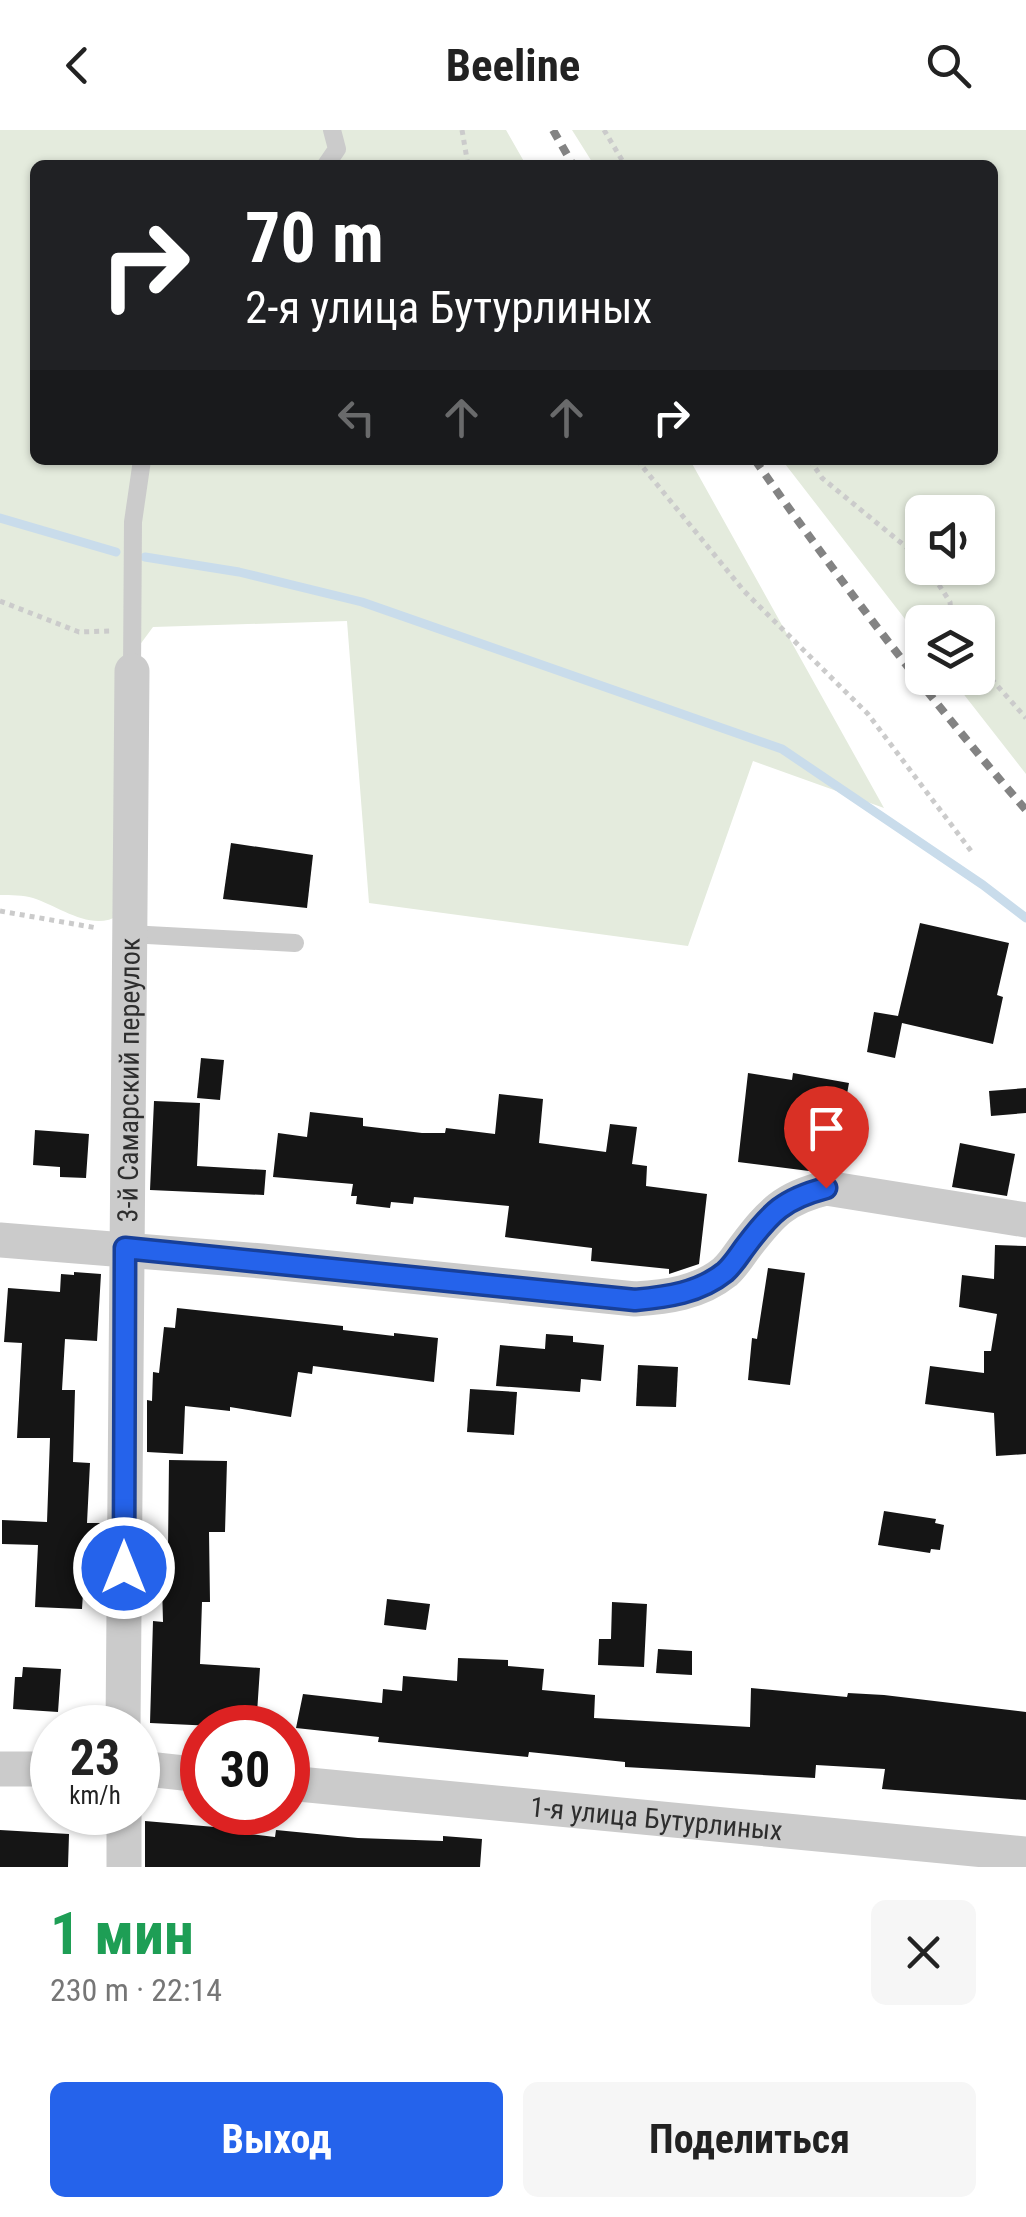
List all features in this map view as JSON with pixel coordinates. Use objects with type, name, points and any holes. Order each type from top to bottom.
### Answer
[{"type":"street","name":"3-й Самарский переулок","points":[[123,1705],[132,672]]},
{"type":"street","points":[[0,1240],[125,1248],[635,1300],[667,1297],[698,1288],[727,1270],[782,1204],[826,1188],[1026,1220]]},
{"type":"street","points":[[0,1768],[30,1769]]},
{"type":"street","name":"1-я улица Бутурлиных","points":[[310,1785],[1026,1854]]},
{"type":"street","points":[[124,1835],[124,1867]]},
{"type":"lane","points":[[329,160],[336,149],[332,130]]},
{"type":"lane","points":[[132,672],[133,522],[141,465]]},
{"type":"lane","points":[[130,934],[295,944]]},
{"type":"path","points":[[462,130],[467,160]]},
{"type":"path","points":[[604,130],[622,160]]},
{"type":"path","points":[[641,465],[744,592],[868,714],[971,850]]},
{"type":"path","points":[[813,465],[822,478],[905,546]]},
{"type":"path","points":[[0,601],[78,632],[132,630]]},
{"type":"path","points":[[995,683],[1026,718]]},
{"type":"path","points":[[0,911],[130,934]]},
{"type":"shaded area","points":[[0,130],[506,130],[523,160],[30,160],[30,465],[693,465],[884,808],[753,761],[688,946],[369,903],[347,621],[153,627],[122,669],[119,915],[109,920],[87,920],[33,898],[0,895]]},
{"type":"shaded area","points":[[572,130],[1026,130],[1026,774],[964,695],[995,695],[995,605],[905,605],[905,619],[786,465],[998,465],[998,160],[591,160]]},
{"type":"building","points":[[231,843],[313,855],[307,908],[223,899]]},
{"type":"building","points":[[920,923],[1009,943],[997,995],[1003,997],[993,1044],[902,1023],[895,1058],[867,1052],[874,1012],[898,1016]]},
{"type":"building","points":[[201,1058],[224,1060],[220,1100],[197,1098]]},
{"type":"building","points":[[748,1073],[792,1080],[793,1073],[849,1083],[837,1168],[809,1171],[738,1162]]},
{"type":"building","points":[[1026,1088],[1026,1113],[991,1116],[989,1091]]},
{"type":"building","points":[[499,1094],[543,1099],[539,1143],[606,1152],[610,1124],[637,1127],[632,1164],[647,1166],[646,1186],[707,1194],[699,1264],[669,1274],[669,1269],[591,1261],[592,1248],[505,1237],[509,1206],[414,1197],[413,1204],[391,1202],[390,1208],[356,1204],[357,1196],[351,1196],[353,1184],[273,1177],[278,1133],[307,1137],[310,1112],[363,1118],[363,1126],[422,1133],[445,1133],[446,1128],[495,1134]]},
{"type":"building","points":[[154,1101],[200,1103],[197,1166],[266,1170],[264,1195],[150,1190]]},
{"type":"building","points":[[35,1130],[89,1134],[86,1178],[60,1177],[60,1167],[33,1165]]},
{"type":"building","points":[[960,1143],[1015,1154],[1007,1196],[952,1187]]},
{"type":"building","points":[[995,1245],[1026,1246],[1026,1454],[996,1456],[994,1413],[925,1404],[930,1366],[984,1373],[984,1351],[991,1351],[997,1314],[959,1307],[962,1275],[994,1279]]},
{"type":"building","points":[[768,1268],[805,1273],[790,1385],[748,1380],[752,1338],[757,1339]]},
{"type":"building","points":[[61,1274],[101,1274],[97,1341],[65,1339],[62,1390],[75,1390],[73,1462],[90,1463],[87,1523],[101,1523],[101,1547],[86,1546],[82,1609],[35,1607],[38,1545],[2,1544],[2,1520],[47,1522],[50,1438],[17,1438],[22,1343],[4,1342],[8,1288],[60,1292]]},
{"type":"building","points":[[177,1308],[343,1326],[343,1330],[394,1336],[438,1338],[434,1382],[313,1366],[312,1374],[298,1372],[291,1417],[230,1407],[230,1411],[185,1406],[183,1454],[147,1452],[147,1400],[152,1401],[153,1372],[159,1373],[164,1327],[175,1328]]},
{"type":"building","points":[[546,1334],[573,1336],[573,1342],[604,1345],[601,1381],[581,1379],[580,1392],[496,1386],[500,1345],[545,1349]]},
{"type":"building","points":[[638,1365],[678,1367],[676,1407],[636,1406]]},
{"type":"building","points":[[470,1389],[517,1392],[514,1435],[467,1432]]},
{"type":"building","points":[[169,1460],[227,1461],[225,1532],[209,1532],[210,1602],[202,1602],[200,1664],[260,1668],[258,1705],[180,1705],[180,1724],[160,1723],[160,1705],[151,1705],[153,1621],[163,1622],[161,1548],[168,1548]]},
{"type":"building","points":[[884,1511],[936,1519],[935,1523],[944,1525],[940,1550],[931,1549],[930,1553],[878,1545]]},
{"type":"building","points":[[387,1599],[430,1604],[426,1630],[384,1625]]},
{"type":"building","points":[[612,1602],[647,1604],[644,1667],[598,1665],[599,1639],[611,1639]]},
{"type":"building","points":[[658,1649],[692,1651],[692,1675],[656,1673]]},
{"type":"building","points":[[458,1658],[508,1660],[508,1666],[544,1669],[542,1690],[595,1695],[594,1718],[750,1727],[751,1688],[847,1697],[848,1693],[884,1695],[1026,1712],[1026,1800],[882,1789],[885,1769],[816,1765],[815,1778],[625,1767],[625,1762],[529,1752],[528,1757],[378,1742],[379,1737],[310,1730],[310,1705],[301,1705],[303,1694],[382,1703],[383,1689],[402,1691],[403,1676],[457,1681]]},
{"type":"building","points":[[23,1667],[61,1669],[58,1705],[13,1709],[15,1677],[22,1677]]},
{"type":"building","points":[[160,1822],[180,1824],[180,1835],[275,1837],[310,1833],[443,1841],[443,1836],[482,1839],[480,1867],[145,1867],[145,1835],[160,1835]]},
{"type":"building","points":[[0,1830],[69,1835],[68,1867],[0,1867]]},
{"type":"waterway","points":[[0,518],[116,552]]},
{"type":"waterway","points":[[145,557],[239,572],[362,602],[782,749],[1026,918]]},
{"type":"railway","points":[[553,130],[570,160]]},
{"type":"railway","points":[[759,465],[886,639],[1026,810]]},
{"type":"route","points":[[124,1568],[125,1248],[635,1300],[667,1297],[698,1288],[727,1270],[782,1204],[826,1188]]}]
